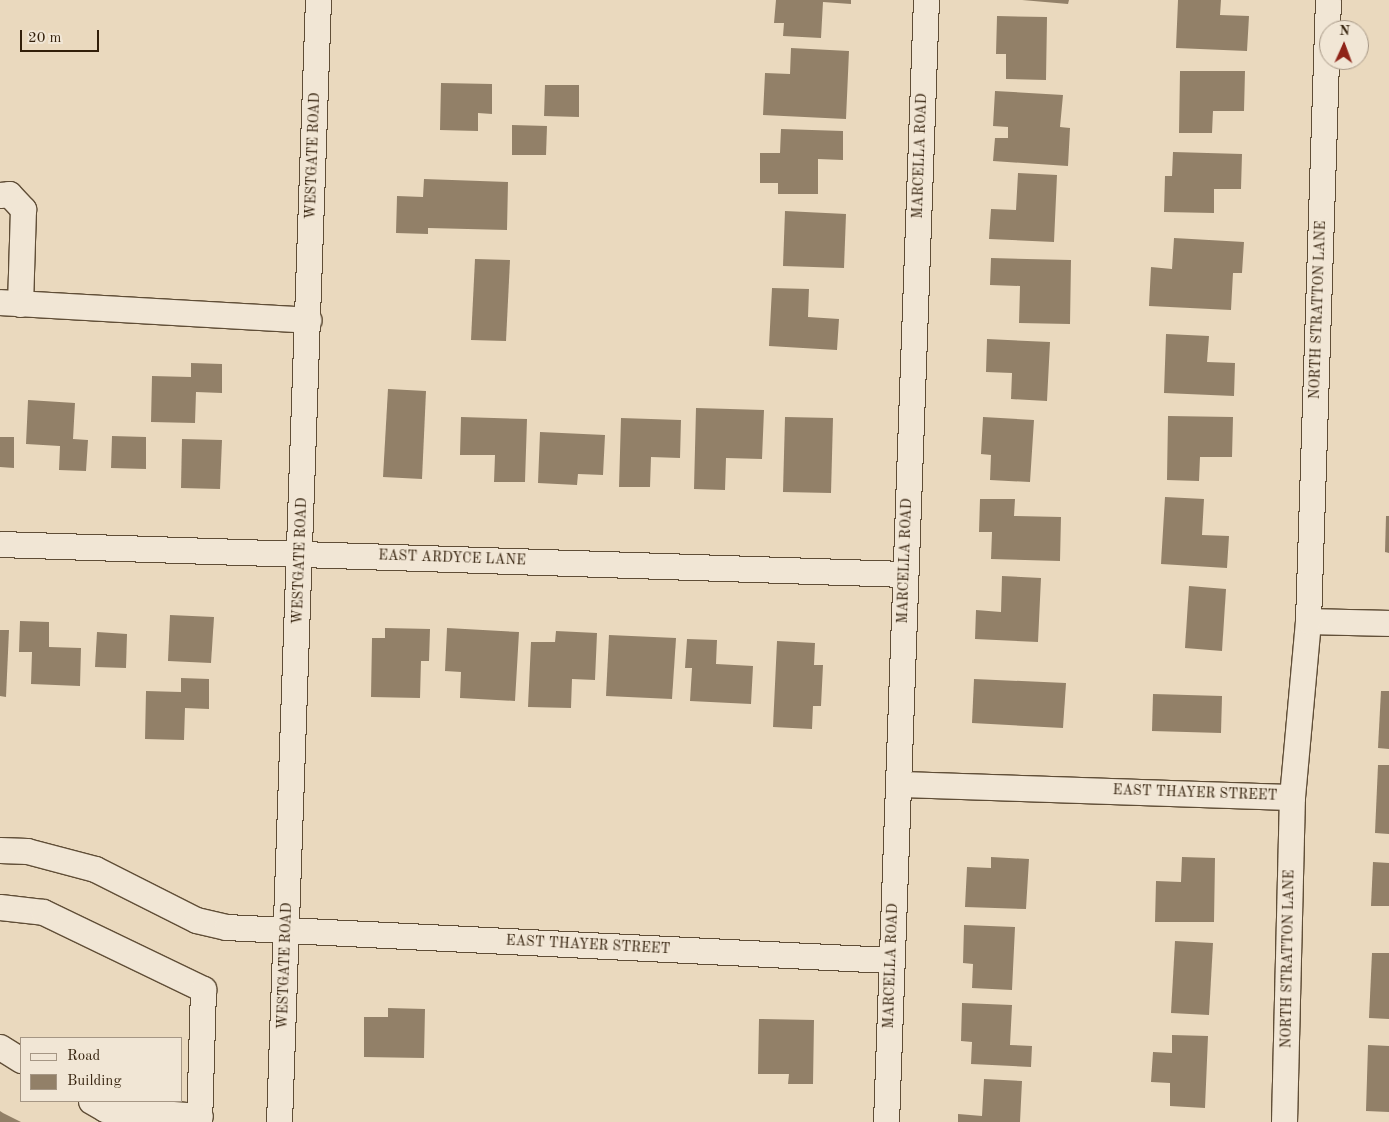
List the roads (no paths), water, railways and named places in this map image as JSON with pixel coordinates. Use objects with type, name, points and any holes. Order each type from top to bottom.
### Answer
[{"type":"street","name":"WESTGATE ROAD","points":[[279,1122],[318,0]]},
{"type":"street","name":"MARCELLA ROAD","points":[[886,1122],[890,960],[899,784],[904,574],[926,0]]},
{"type":"street","name":"NORTH STRATTON LANE","points":[[1308,621],[1328,0]]},
{"type":"street","points":[[0,195],[9,194],[23,210],[10,303],[308,320]]},
{"type":"street","name":"EAST ARDYCE LANE","points":[[0,544],[904,574]]},
{"type":"street","points":[[1308,621],[1389,623]]},
{"type":"street","name":"EAST THAYER STREET","points":[[899,784],[1292,797],[1308,621]]},
{"type":"street","name":"NORTH STRATTON LANE","points":[[1284,1122],[1292,797]]},
{"type":"street","name":"EAST THAYER STREET","points":[[0,850],[27,851],[95,869],[196,920],[226,927],[890,960]]},
{"type":"street","points":[[0,907],[43,912],[203,989],[199,1119],[98,1110]]},
{"type":"street","points":[[0,1047],[20,1059]]}]
